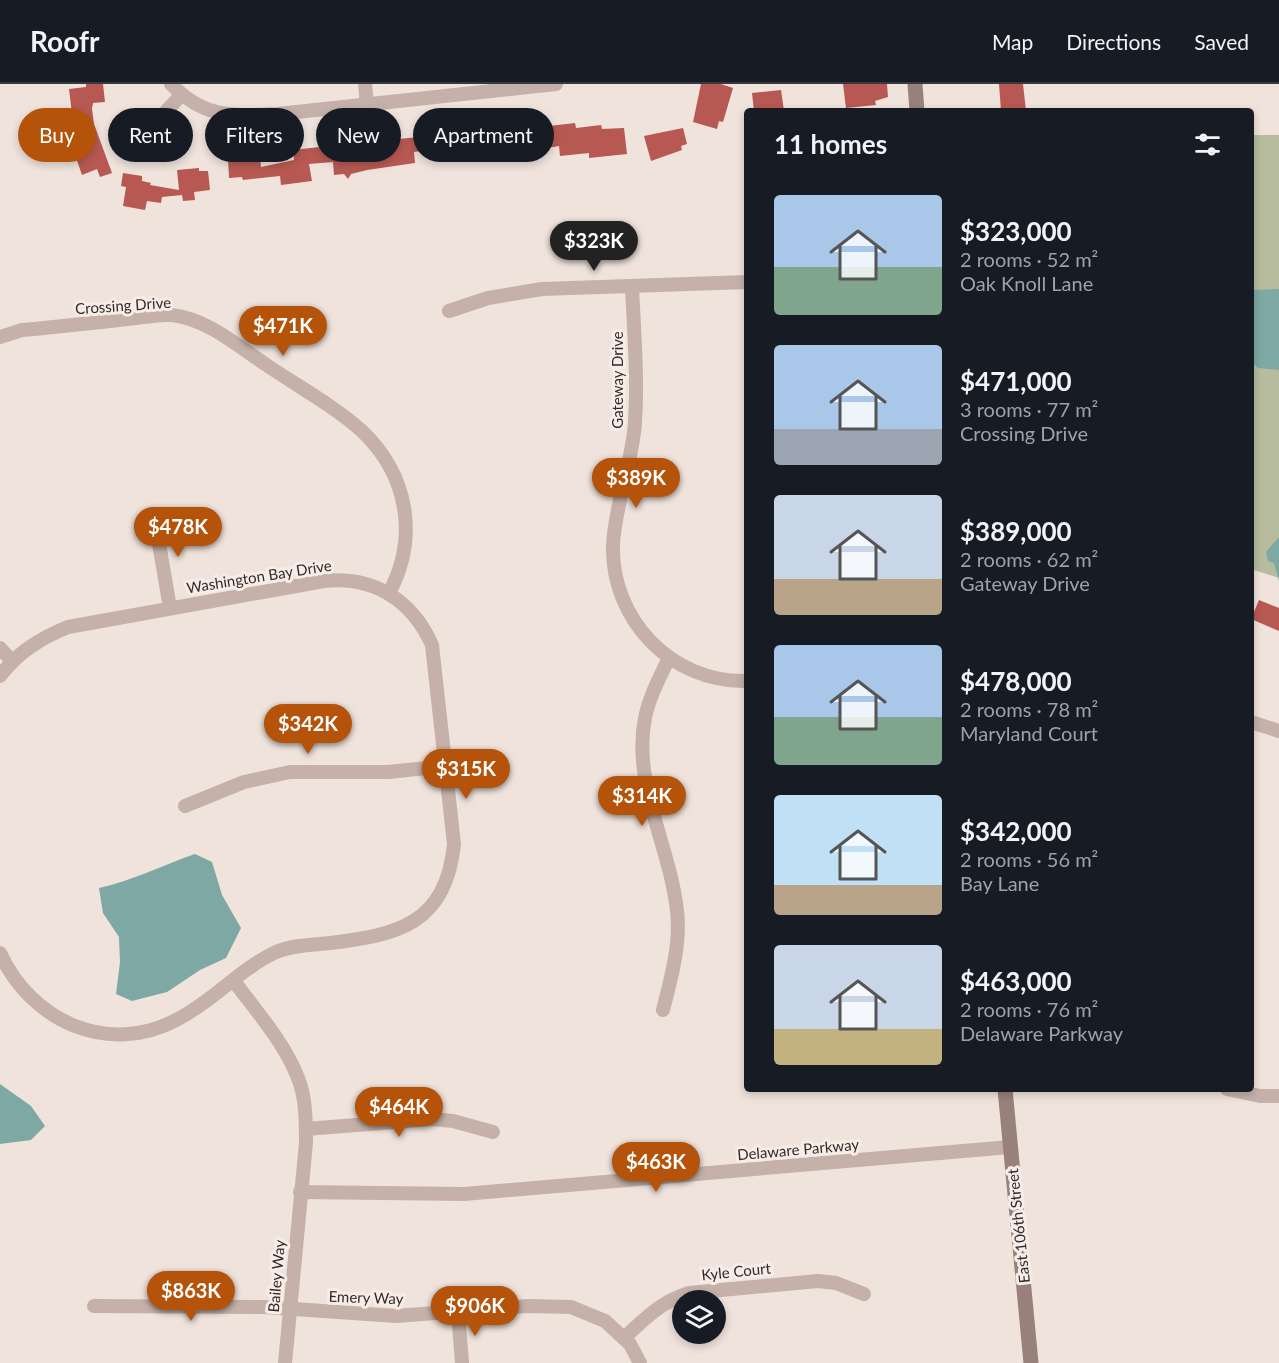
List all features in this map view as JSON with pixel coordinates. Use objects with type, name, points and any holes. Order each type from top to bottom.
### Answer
[{"type":"main road","points":[[915,84],[917,108]]},
{"type":"main road","name":"East 106th Street","points":[[1005,1092],[1031,1363]]},
{"type":"street","points":[[171,84],[181,95],[207,110],[232,116],[367,105],[556,84]]},
{"type":"street","points":[[364,84],[367,105]]},
{"type":"street","points":[[169,108],[181,95]]},
{"type":"street","points":[[449,311],[512,292],[744,282]]},
{"type":"street","name":"Gateway Drive","points":[[632,286],[635,424],[614,544],[614,562],[621,596],[632,619],[649,642],[669,658],[701,674],[732,681],[744,681]]},
{"type":"street","name":"Crossing Drive","points":[[0,337],[22,330],[173,315],[201,323],[250,354],[345,417],[380,450],[400,491],[406,521],[401,571],[388,593]]},
{"type":"street","points":[[154,514],[170,608]]},
{"type":"street","name":"Washington Bay Drive","points":[[0,676],[12,661],[47,635],[68,627],[342,579],[358,581],[388,593],[413,612],[424,627],[432,645],[454,844],[447,878],[427,910],[403,928],[377,938],[281,950],[262,958],[194,1010],[160,1027],[125,1034],[106,1034],[67,1023],[35,1003],[20,988],[0,952]]},
{"type":"street","points":[[0,648],[12,661]]},
{"type":"street","points":[[663,1010],[673,966],[677,913],[673,878],[644,777],[643,735],[653,693],[669,658]]},
{"type":"street","points":[[1254,723],[1279,731]]},
{"type":"street","points":[[184,806],[244,782],[290,772],[387,772],[446,766]]},
{"type":"street","name":"Bailey Way","points":[[234,981],[278,1041],[299,1079],[306,1129],[285,1363]]},
{"type":"street","points":[[1241,1092],[1260,1096],[1279,1095]]},
{"type":"street","points":[[306,1129],[432,1119],[453,1121],[493,1132]]},
{"type":"street","name":"Delaware Parkway","points":[[300,1192],[464,1194],[1010,1147]]},
{"type":"street","name":"Kyle Court","points":[[624,1338],[661,1305],[689,1293],[818,1281],[836,1283],[864,1294]]},
{"type":"street","name":"Emery Way","points":[[94,1306],[290,1309],[368,1315],[571,1307],[605,1321],[624,1338],[640,1363]]},
{"type":"street","points":[[458,1313],[462,1363]]},
{"type":"green space","points":[[1254,135],[1279,135],[1279,578],[1254,570]]},
{"type":"water","points":[[1279,289],[1279,370],[1258,368],[1254,364],[1254,290]]},
{"type":"water","points":[[1279,537],[1279,581],[1274,563],[1268,561],[1266,552]]},
{"type":"water","points":[[195,854],[212,862],[222,895],[241,928],[226,958],[200,970],[167,992],[132,1001],[116,994],[120,962],[119,937],[103,913],[99,888]]},
{"type":"water","points":[[0,1084],[31,1106],[45,1126],[31,1140],[0,1144]]},
{"type":"building","points":[[86,84],[103,84],[105,102],[93,103],[92,108],[71,108],[69,89],[86,87]]},
{"type":"building","points":[[701,84],[721,84],[733,88],[723,122],[719,121],[717,129],[693,122]]},
{"type":"building","points":[[843,84],[887,84],[888,97],[875,101],[876,105],[846,108]]},
{"type":"building","points":[[999,84],[1023,84],[1026,108],[1001,108]]},
{"type":"building","points":[[781,90],[784,108],[754,108],[752,93]]},
{"type":"building","points":[[575,123],[576,128],[601,125],[602,129],[624,128],[627,154],[589,158],[589,153],[560,156],[559,146],[554,147],[554,125]]},
{"type":"building","points":[[683,128],[687,144],[681,146],[682,150],[651,161],[644,136]]},
{"type":"building","points":[[96,129],[112,173],[100,177],[97,169],[82,175],[78,162],[96,162]]},
{"type":"building","points":[[413,138],[413,162],[415,163],[367,170],[351,174],[348,179],[344,174],[334,175],[333,162],[401,162],[401,139]]},
{"type":"building","points":[[316,147],[316,162],[333,162],[309,164],[312,181],[281,185],[280,176],[243,180],[242,177],[229,178],[228,162],[260,162],[261,167],[285,162],[304,162],[304,149]]},
{"type":"building","points":[[199,168],[199,171],[208,171],[210,190],[194,192],[195,200],[183,201],[182,195],[162,197],[161,203],[147,201],[145,210],[123,206],[126,187],[121,186],[123,173],[142,176],[142,181],[151,183],[150,185],[179,190],[177,170]]},
{"type":"building","points":[[1259,600],[1279,608],[1279,631],[1254,620],[1254,612]]}]
